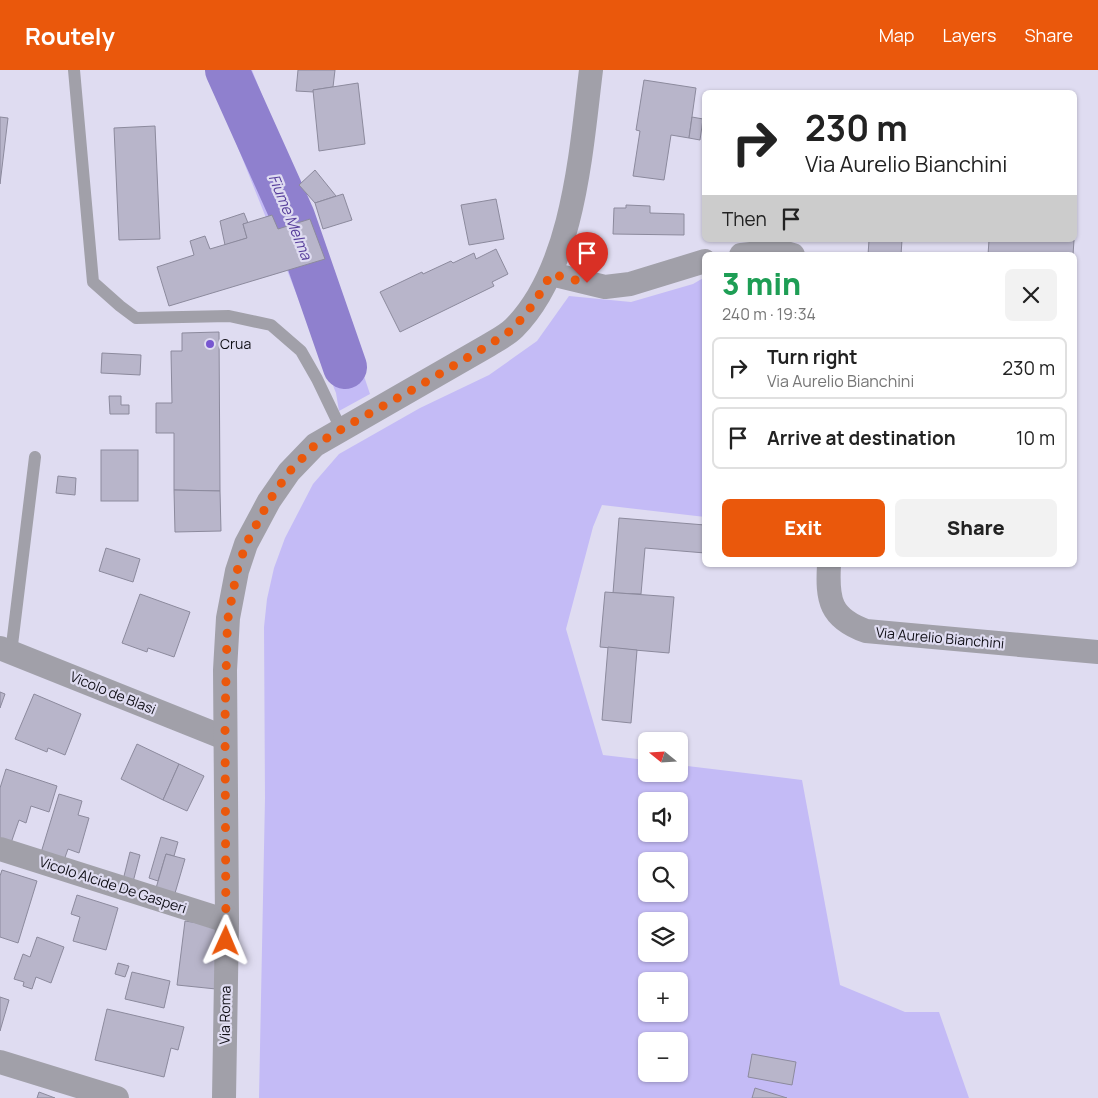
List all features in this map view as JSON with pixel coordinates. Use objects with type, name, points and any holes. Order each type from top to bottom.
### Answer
[{"type":"street","name":"Via Roma","points":[[224,1098],[227,921],[225,670],[228,618],[237,571],[246,544],[269,501],[289,472],[315,445],[489,345],[513,329],[535,302],[551,274],[563,241],[580,161],[591,70]]},
{"type":"street","points":[[770,252],[782,252]]},
{"type":"street","points":[[551,274],[605,287],[630,284],[702,262]]},
{"type":"street","name":"Via Aurelio Bianchini","points":[[829,567],[827,592],[837,614],[848,625],[866,631],[1098,652]]},
{"type":"street","name":"Vicolo de Blasi","points":[[6,650],[225,738]]},
{"type":"street","name":"Vicolo Alcide De Gasperi","points":[[0,850],[227,921]]},
{"type":"street","points":[[0,1062],[117,1098]]},
{"type":"lane","points":[[74,70],[94,282],[136,318],[230,316],[271,325],[301,351],[341,429]]},
{"type":"lane","points":[[6,650],[35,457]]},
{"type":"shaded area","points":[[207,70],[252,70],[312,221],[370,394],[339,411],[336,393]]},
{"type":"shaded area","points":[[702,279],[702,517],[602,505],[593,527],[566,629],[603,755],[638,759],[638,782],[688,782],[688,766],[802,780],[840,985],[905,1012],[939,1012],[969,1098],[259,1098],[265,798],[264,627],[267,599],[274,568],[285,538],[313,484],[339,454],[420,408],[489,375],[537,341],[569,296],[631,302],[693,284]]},
{"type":"building","points":[[298,70],[335,70],[333,87],[313,90],[314,92],[296,91]]},
{"type":"building","points":[[644,80],[696,88],[689,138],[671,135],[664,180],[633,176],[640,131],[636,130]]},
{"type":"building","points":[[358,83],[365,144],[319,151],[313,90]]},
{"type":"building","points":[[0,117],[8,118],[0,184]]},
{"type":"building","points":[[692,117],[702,119],[700,140],[689,138]]},
{"type":"building","points":[[155,126],[160,239],[119,240],[114,128]]},
{"type":"building","points":[[315,170],[336,196],[315,203],[299,185]]},
{"type":"building","points":[[343,194],[352,220],[323,229],[315,203]]},
{"type":"building","points":[[496,199],[504,239],[469,245],[461,205]]},
{"type":"building","points":[[626,205],[650,206],[650,213],[684,214],[684,235],[613,234],[614,208],[626,208]]},
{"type":"building","points":[[244,213],[248,223],[243,224],[247,238],[225,245],[220,221]]},
{"type":"building","points":[[272,215],[278,229],[310,219],[325,259],[169,306],[157,267],[194,255],[190,241],[205,236],[210,249],[247,238],[243,224]]},
{"type":"building","points":[[869,242],[902,242],[901,252],[868,252]]},
{"type":"building","points":[[989,242],[1074,242],[1073,252],[988,252]]},
{"type":"building","points":[[496,249],[508,274],[492,282],[494,286],[400,332],[380,292],[422,272],[423,274],[451,261],[453,263],[474,253],[476,259]]},
{"type":"building","points":[[219,332],[220,491],[174,490],[174,433],[156,433],[156,403],[172,403],[171,351],[182,351],[182,333]]},
{"type":"building","points":[[102,353],[141,355],[140,375],[101,373]]},
{"type":"building","points":[[109,396],[121,396],[121,405],[129,405],[129,414],[110,414]]},
{"type":"building","points":[[101,450],[138,450],[138,501],[101,501]]},
{"type":"building","points":[[58,476],[76,478],[75,495],[56,493]]},
{"type":"building","points":[[174,490],[220,491],[221,531],[175,532]]},
{"type":"building","points":[[619,518],[702,525],[702,553],[645,548],[641,594],[613,593]]},
{"type":"building","points":[[106,548],[140,559],[133,582],[99,571]]},
{"type":"building","points":[[605,592],[674,597],[669,653],[600,647]]},
{"type":"building","points":[[140,594],[190,612],[174,657],[148,648],[147,652],[122,643]]},
{"type":"building","points":[[608,647],[637,650],[631,723],[602,720]]},
{"type":"building","points":[[0,692],[5,694],[0,708]]},
{"type":"building","points":[[34,694],[81,714],[65,755],[48,748],[47,752],[15,739]]},
{"type":"building","points":[[137,744],[179,764],[163,800],[121,779]]},
{"type":"building","points":[[179,764],[204,776],[187,811],[163,800]]},
{"type":"building","points":[[6,769],[57,786],[49,812],[31,806],[26,823],[19,820],[11,843],[0,839],[0,788]]},
{"type":"building","points":[[59,794],[82,801],[78,815],[89,818],[79,853],[68,849],[63,863],[40,856]]},
{"type":"building","points":[[161,837],[178,842],[174,856],[166,854],[158,881],[149,878]]},
{"type":"building","points":[[130,852],[140,855],[133,882],[123,880]]},
{"type":"building","points":[[166,854],[185,859],[173,900],[154,895]]},
{"type":"building","points":[[2,870],[37,881],[18,943],[0,937],[0,876]]},
{"type":"building","points":[[77,895],[118,908],[106,950],[73,941],[80,917],[71,914]]},
{"type":"building","points":[[185,921],[224,927],[216,989],[177,985]]},
{"type":"building","points":[[37,937],[64,947],[51,983],[36,977],[32,989],[23,986],[24,982],[14,979],[23,954],[30,957]]},
{"type":"building","points":[[118,963],[129,966],[125,977],[115,974]]},
{"type":"building","points":[[132,972],[170,981],[164,1008],[125,999]]},
{"type":"building","points":[[0,997],[9,1000],[0,1031]]},
{"type":"building","points":[[107,1009],[184,1027],[178,1050],[171,1048],[164,1077],[95,1060]]},
{"type":"building","points":[[752,1054],[796,1062],[792,1085],[748,1077]]},
{"type":"building","points":[[755,1088],[787,1098],[752,1098]]},
{"type":"building","points":[[39,1092],[55,1098],[37,1098]]},
{"type":"waterway","name":"Fiume Melma","points":[[227,70],[293,217],[345,367]]},
{"type":"place","name":"Crua","points":[[210,344]]},
{"type":"route","points":[[226,941],[225,670],[228,618],[237,571],[246,544],[269,501],[289,472],[315,445],[489,345],[513,329],[535,302],[551,274],[587,283]]}]
